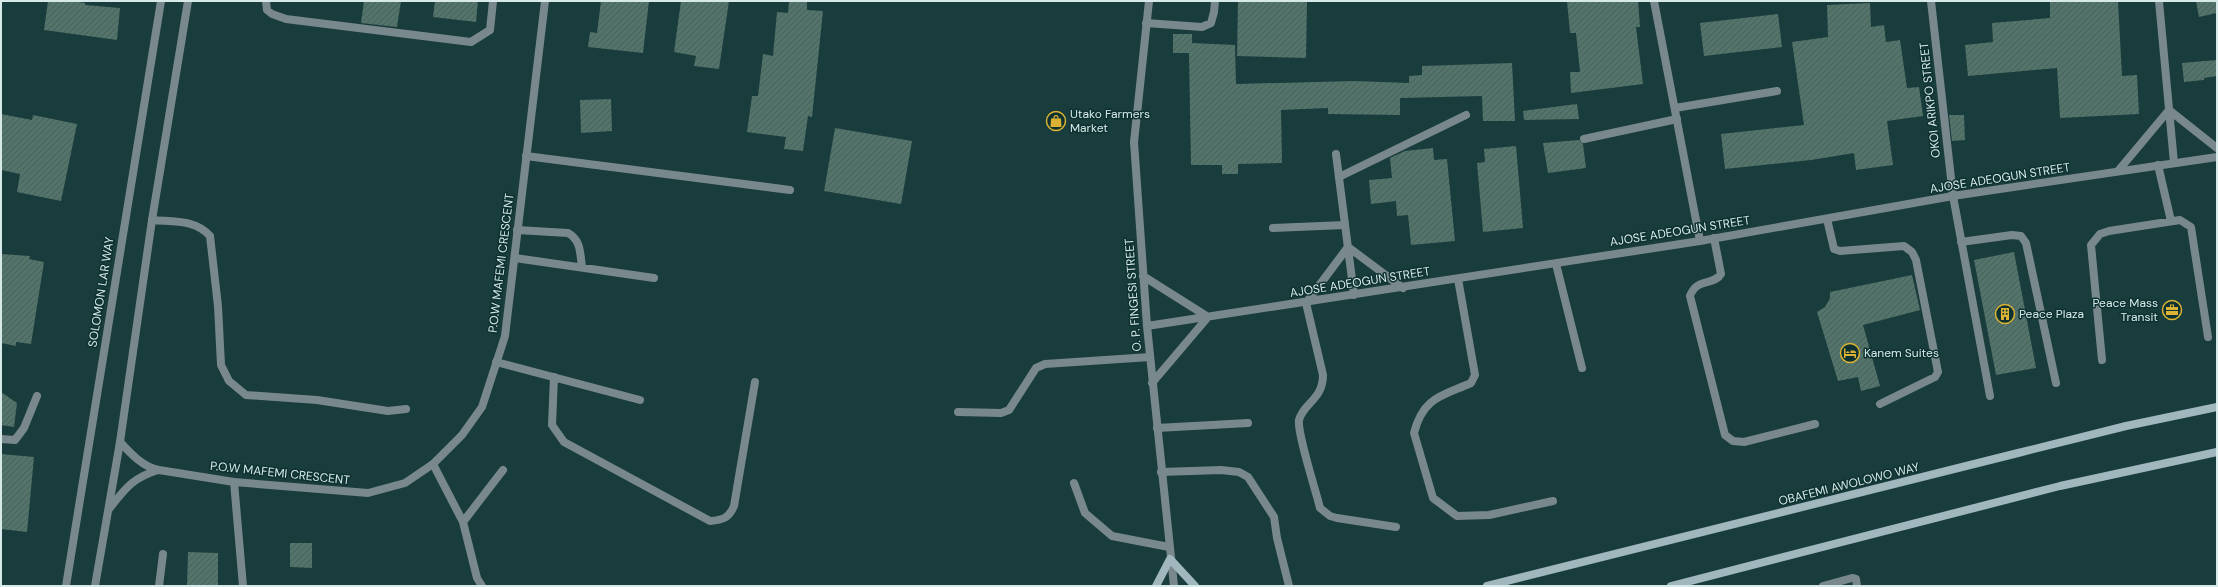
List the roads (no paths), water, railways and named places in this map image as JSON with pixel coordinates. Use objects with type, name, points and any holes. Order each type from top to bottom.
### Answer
[{"type":"main road","name":"OBAFEMI AWOLOWO WAY","points":[[1487,586],[2126,426],[2217,407]]},
{"type":"main road","points":[[1671,586],[2060,486],[2217,452]]},
{"type":"main road","points":[[1156,586],[1170,559],[1195,586]]},
{"type":"street","name":"SOLOMON LAR WAY","points":[[66,586],[160,1]]},
{"type":"street","points":[[95,586],[120,442],[152,220],[188,1]]},
{"type":"street","points":[[266,1],[267,10],[272,14],[286,19],[471,42],[490,30],[493,1]]},
{"type":"street","name":"P.O.W MAFEMI CRESCENT","points":[[120,442],[136,458],[152,469],[234,482],[368,493],[405,482],[433,464],[462,436],[482,407],[505,336],[516,258],[517,230],[545,1]]},
{"type":"street","name":"O. P. FINGESI STREET","points":[[1149,1],[1134,142],[1152,383],[1174,586]]},
{"type":"street","points":[[1146,23],[1202,27],[1211,23],[1215,1]]},
{"type":"street","points":[[1654,1],[1700,241]]},
{"type":"street","name":"OKOI ARIKPO STREET","points":[[1931,1],[1952,196],[1990,396]]},
{"type":"street","points":[[2159,1],[2174,163]]},
{"type":"street","points":[[1675,108],[1777,91]]},
{"type":"street","points":[[2169,110],[2217,148]]},
{"type":"street","points":[[2118,172],[2169,110]]},
{"type":"street","points":[[1339,177],[1466,115]]},
{"type":"street","points":[[1584,139],[1677,119]]},
{"type":"street","points":[[1336,154],[1354,295]]},
{"type":"street","points":[[526,156],[790,190]]},
{"type":"street","name":"AJOSE ADEOGUN STREET","points":[[1147,326],[1403,288],[1700,241],[1952,196],[2217,157]]},
{"type":"street","points":[[2158,165],[2171,221]]},
{"type":"street","points":[[1827,218],[1834,249],[1840,251],[1904,246],[1912,252],[1916,260],[1938,372],[1935,377],[1880,404]]},
{"type":"street","points":[[152,220],[193,224],[203,228],[210,236],[218,306],[221,366],[229,381],[246,395],[316,400],[388,411],[406,410]]},
{"type":"street","points":[[2102,360],[2091,245],[2100,234],[2109,231],[2171,221],[2180,220],[2186,222],[2193,231],[2208,337]]},
{"type":"street","points":[[1273,228],[1345,225]]},
{"type":"street","points":[[517,230],[568,233],[574,236],[579,242],[582,267]]},
{"type":"street","points":[[1961,242],[2012,235],[2021,236],[2026,243],[2056,383]]},
{"type":"street","points":[[1714,238],[1721,274],[1718,278],[1698,284],[1693,288],[1690,296],[1725,435],[1733,441],[1744,442],[1814,424]]},
{"type":"street","points":[[1348,247],[1403,288]]},
{"type":"street","points":[[1348,247],[1306,302],[1323,375],[1323,384],[1314,401],[1302,413],[1299,427],[1320,508],[1330,516],[1337,518],[1396,527]]},
{"type":"street","points":[[516,258],[654,278]]},
{"type":"street","points":[[1556,264],[1582,368]]},
{"type":"street","points":[[1143,276],[1208,317],[1152,383]]},
{"type":"street","points":[[1458,279],[1475,375],[1471,383],[1433,399],[1416,425],[1414,433],[1433,498],[1457,516],[1489,515],[1553,501]]},
{"type":"street","points":[[958,412],[1001,413],[1009,410],[1036,368],[1045,364],[1150,357]]},
{"type":"street","points":[[496,362],[640,400]]},
{"type":"street","points":[[554,377],[552,425],[564,442],[710,521],[722,520],[730,515],[734,506],[755,382]]},
{"type":"street","points":[[1,439],[15,440],[24,428],[37,396]]},
{"type":"street","points":[[1157,428],[1248,423]]},
{"type":"street","points":[[433,464],[463,522],[476,578],[482,586]]},
{"type":"street","points":[[109,509],[126,489],[141,476],[159,470]]},
{"type":"street","points":[[463,522],[503,470]]},
{"type":"street","points":[[1161,472],[1222,470],[1239,472],[1248,477],[1274,517],[1277,538],[1289,586]]},
{"type":"street","points":[[234,482],[243,586]]},
{"type":"street","points":[[1074,483],[1085,513],[1112,536],[1169,547]]},
{"type":"street","points":[[159,586],[164,554]]},
{"type":"street","points":[[1823,586],[1852,578],[1856,579],[1857,586]]},
{"type":"place","name":"Utako Farmers Market","points":[[1056,121]]},
{"type":"place","name":"Peace Mass Transit","points":[[2172,310]]},
{"type":"place","name":"Peace Plaza","points":[[2005,314]]},
{"type":"place","name":"Kanem Suites","points":[[1850,353]]}]
